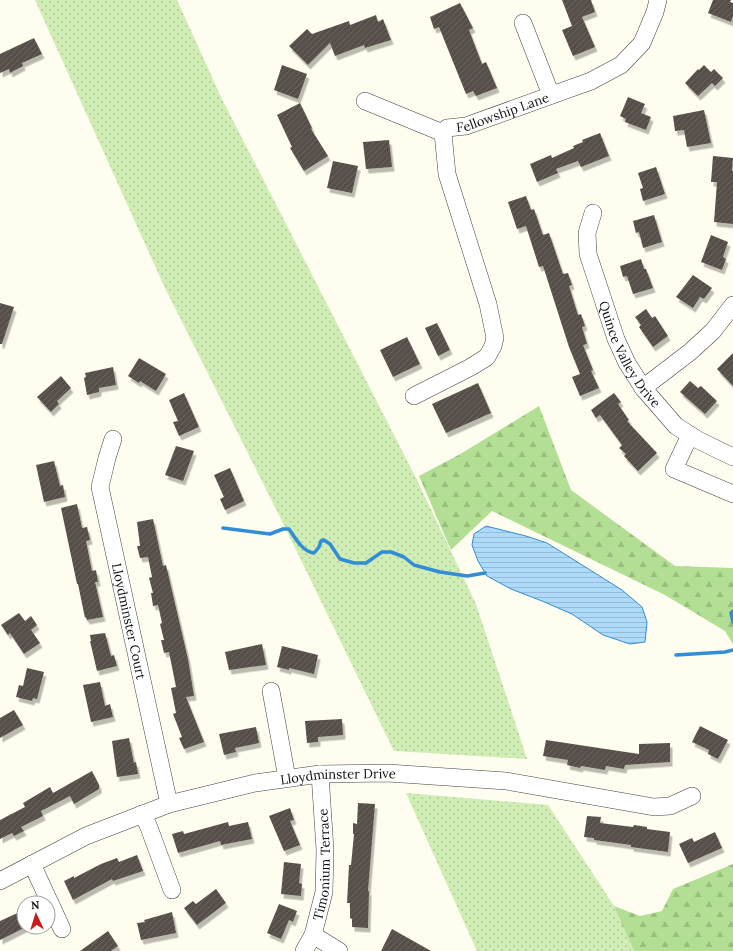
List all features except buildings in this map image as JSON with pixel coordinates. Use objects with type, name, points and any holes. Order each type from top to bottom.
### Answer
[{"type":"street","name":"Fellowship Lane","points":[[414,396],[471,368],[487,357],[494,346],[495,338],[488,304],[447,174],[443,133],[447,128],[466,126],[591,81],[621,65],[642,43],[655,12],[658,0]]},
{"type":"street","points":[[523,23],[551,95]]},
{"type":"street","points":[[365,102],[443,133]]},
{"type":"street","name":"Quince Valley Drive","points":[[593,213],[587,233],[588,254],[616,339],[626,363],[643,388],[676,426],[698,440],[733,457]]},
{"type":"street","points":[[643,388],[690,352],[713,331],[733,305]]},
{"type":"street","points":[[690,435],[674,469],[733,494]]},
{"type":"street","name":"Lloydminster Court","points":[[113,438],[100,487],[169,804]]},
{"type":"street","points":[[271,691],[287,778]]},
{"type":"street","name":"Lloydminster Drive","points":[[0,881],[86,836],[169,804],[255,783],[287,778],[320,774],[388,773],[506,781],[654,807],[670,806],[692,796]]},
{"type":"street","name":"Timonium Terrace","points":[[304,951],[313,935],[324,892],[325,850],[320,774]]},
{"type":"street","points":[[142,814],[148,825],[172,890]]},
{"type":"street","points":[[32,864],[62,929]]},
{"type":"street","points":[[313,935],[339,951]]},
{"type":"green space","points":[[35,0],[177,0],[221,97],[416,478],[476,604],[527,759],[394,751],[279,515],[165,288]]},
{"type":"green space","points":[[539,406],[571,490],[675,566],[733,568],[733,644],[725,631],[665,595],[492,511],[451,550],[419,476],[462,453]]},
{"type":"green space","points":[[406,793],[548,805],[614,906],[634,951],[477,951]]},
{"type":"green space","points":[[733,864],[733,951],[634,951],[614,906],[640,916],[662,911],[673,889]]},
{"type":"water","points":[[486,526],[547,543],[622,590],[642,607],[647,622],[645,642],[630,644],[603,635],[572,614],[511,589],[487,576],[478,561],[472,545],[474,534]]},
{"type":"waterway","points":[[223,528],[270,534],[283,529],[289,529],[306,550],[314,553],[319,547],[321,541],[324,540],[330,544],[340,559],[354,563],[366,563],[382,552],[391,552],[404,557],[414,565],[440,572],[467,576],[485,573]]},
{"type":"waterway","points":[[733,611],[731,613],[733,622]]},
{"type":"waterway","points":[[676,655],[725,652],[733,650]]}]
